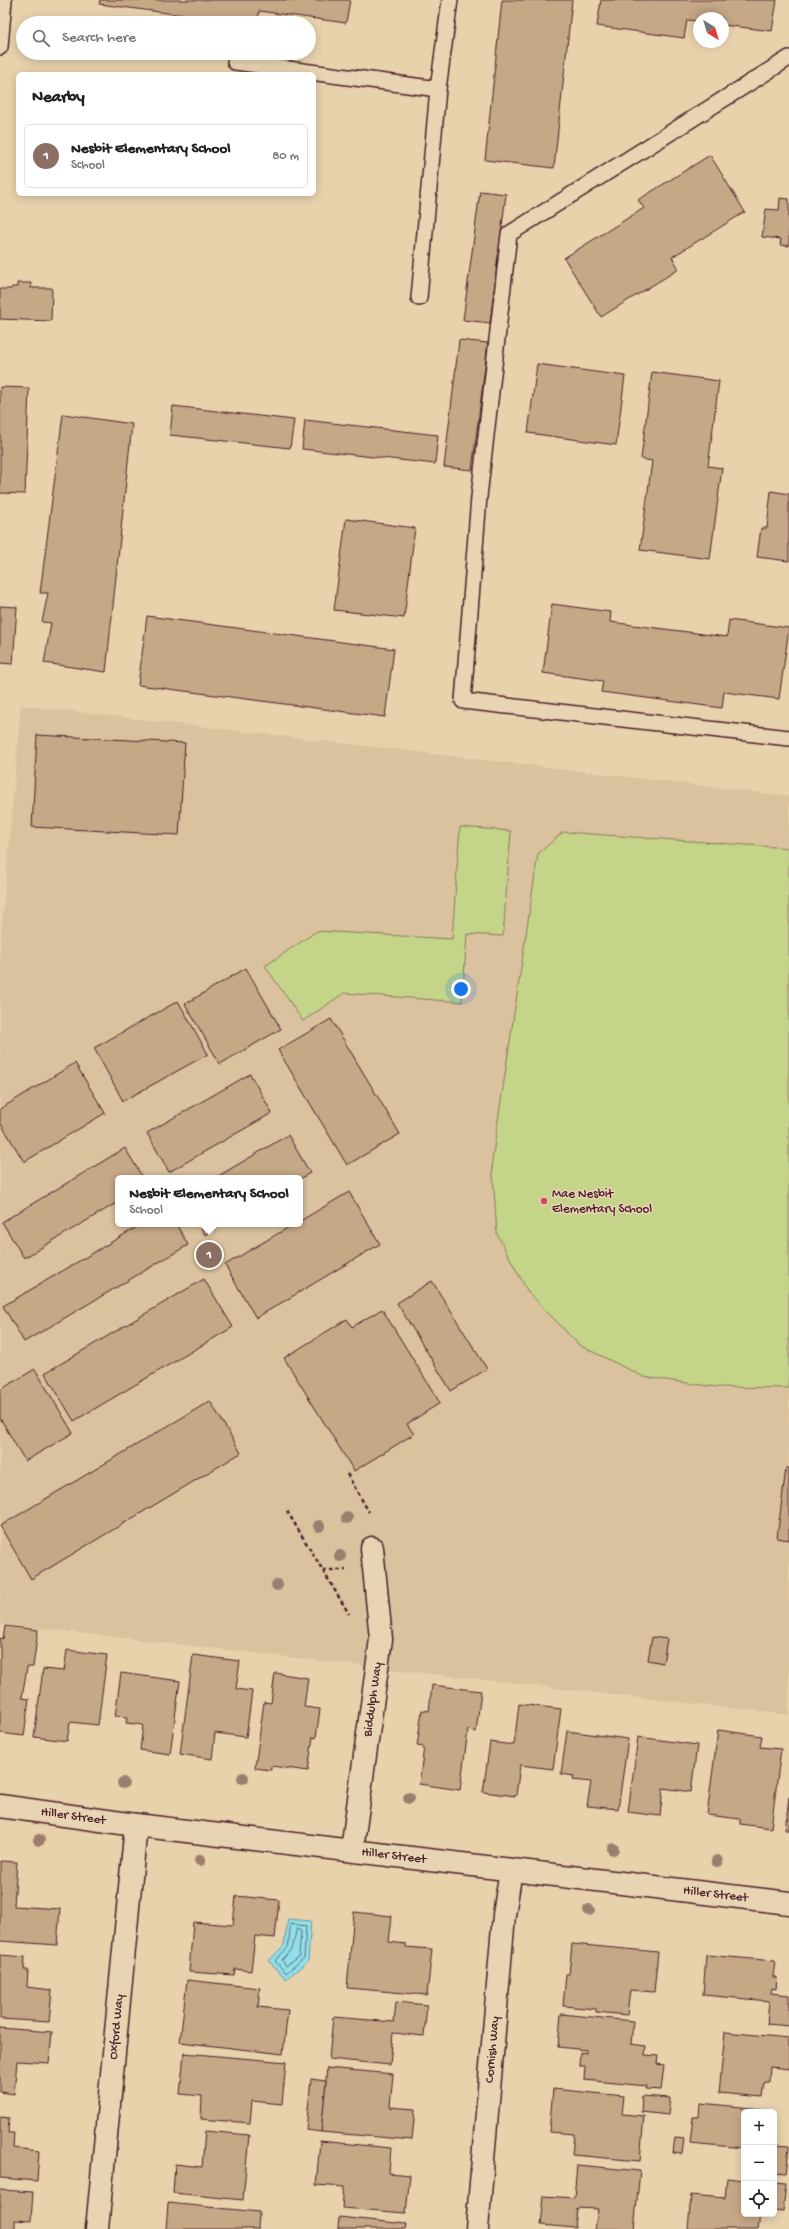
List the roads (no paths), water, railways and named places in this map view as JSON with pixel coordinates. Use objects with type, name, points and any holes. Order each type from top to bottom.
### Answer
[{"type":"street","name":"Biddulph Way","points":[[352,1850],[381,1640],[372,1548]]},
{"type":"street","name":"Hiller Street","points":[[0,1806],[136,1825],[789,1903]]},
{"type":"street","name":"Oxford Way","points":[[97,2229],[136,1825]]},
{"type":"street","name":"Cornish Way","points":[[477,2229],[504,1915],[511,1870]]},
{"type":"lane","points":[[0,47],[4,0]]},
{"type":"lane","points":[[419,298],[438,89],[450,0]]},
{"type":"lane","points":[[789,58],[509,234],[479,497],[463,701],[789,738]]},
{"type":"lane","points":[[235,62],[310,72]]},
{"type":"lane","points":[[316,73],[438,89]]},
{"type":"water","points":[[288,1919],[311,1921],[308,1961],[286,1979],[269,1961],[284,1945]]},
{"type":"place","name":"Mae Nesbit Elementary School","points":[[544,1201]]},
{"type":"place","name":"Nesbit Elementary School","points":[[209,1255]]}]
